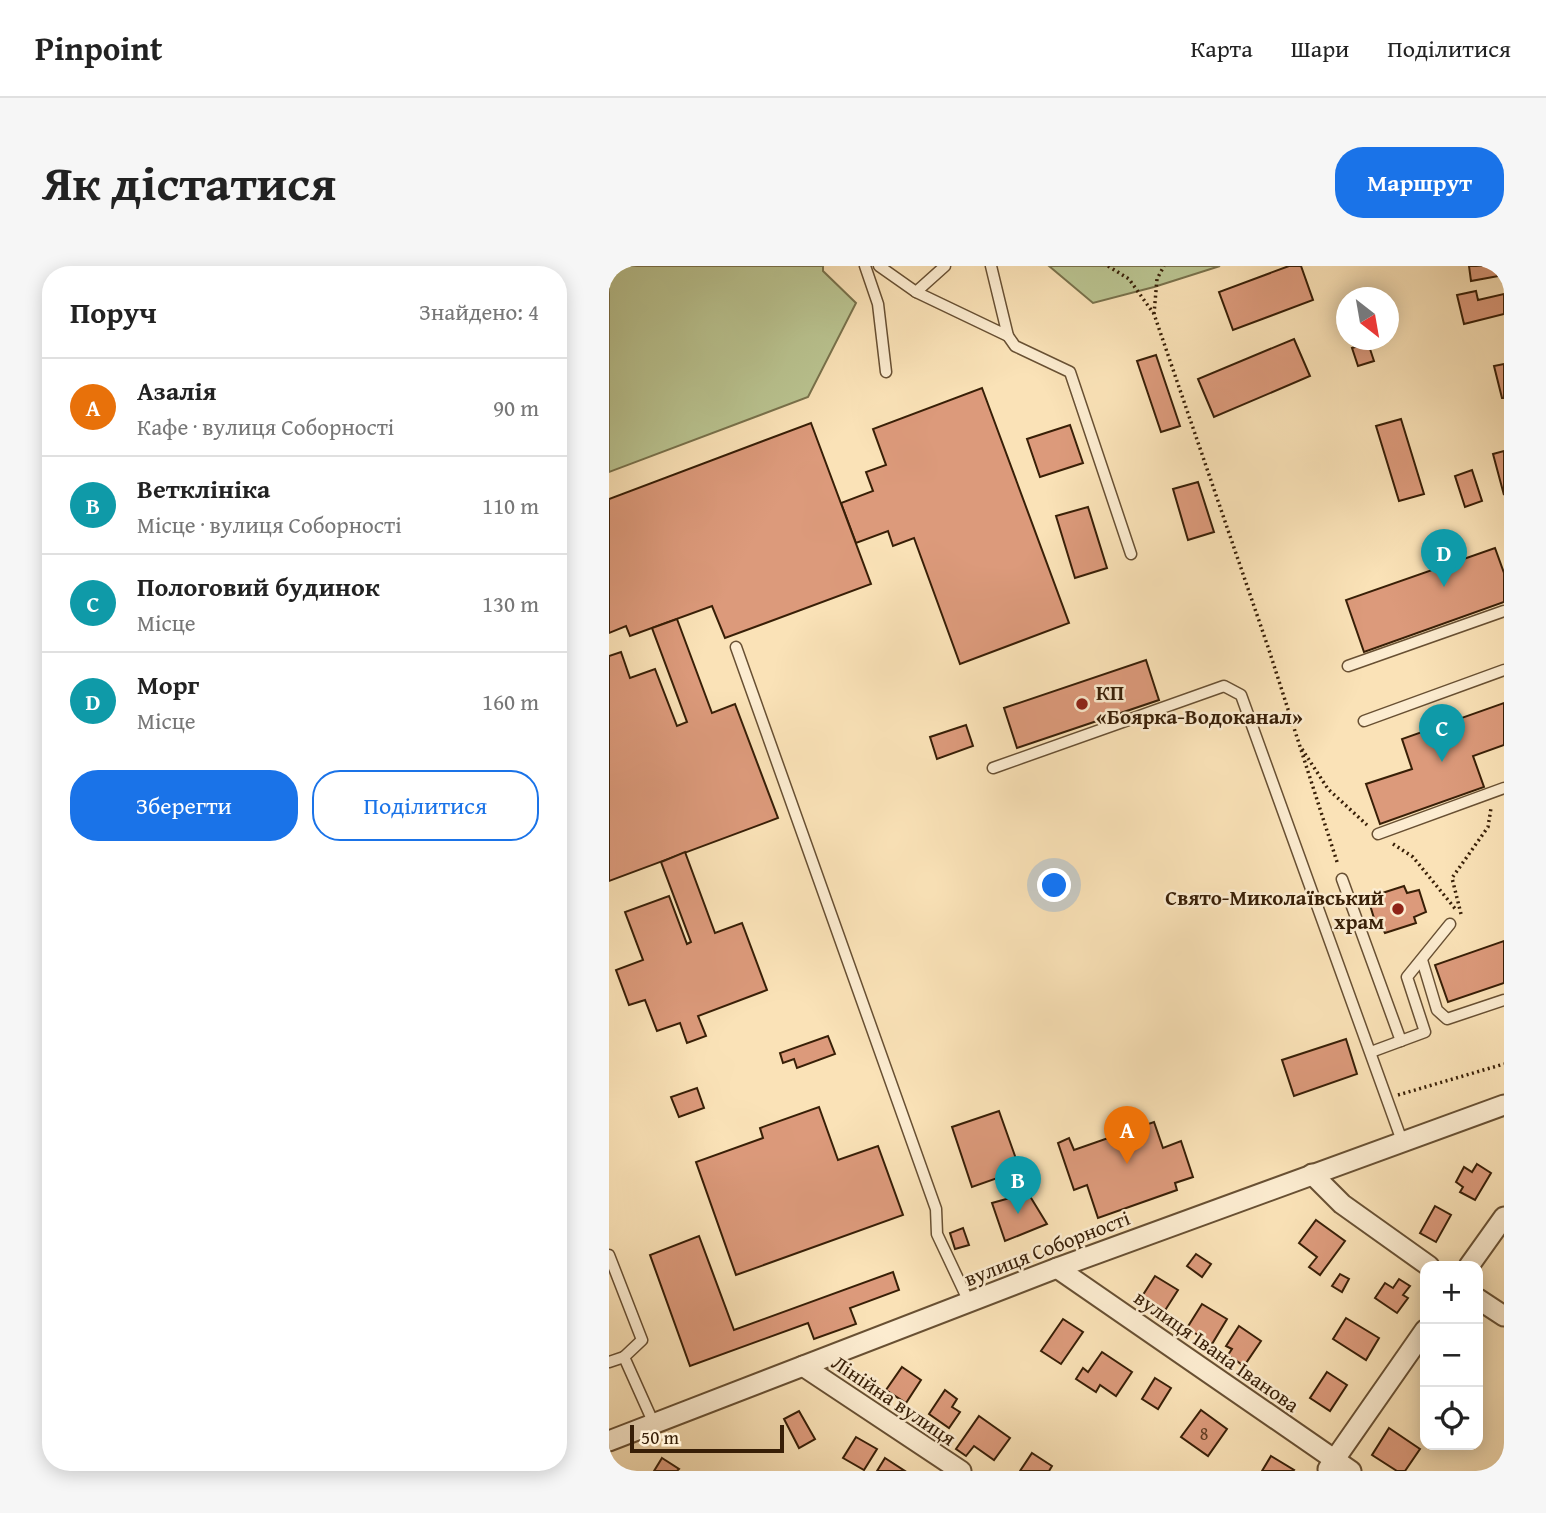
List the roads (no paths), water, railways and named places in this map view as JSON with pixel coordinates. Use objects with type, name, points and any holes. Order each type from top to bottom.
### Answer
[{"type":"street","name":"вулиця Соборності","points":[[609,1441],[1057,1268],[1504,1105]]},
{"type":"street","points":[[1312,1174],[1342,1205],[1422,1261]]},
{"type":"street","points":[[1473,1261],[1504,1217]]},
{"type":"street","name":"вулиця Івана Іванова","points":[[1057,1268],[1337,1467]]},
{"type":"street","points":[[1483,1302],[1504,1316]]},
{"type":"street","points":[[1337,1467],[1420,1338]]},
{"type":"street","name":"Лінійна вулиця","points":[[803,1366],[961,1471]]},
{"type":"lane","points":[[865,266],[878,304],[886,372]]},
{"type":"lane","points":[[879,266],[916,292],[1008,336]]},
{"type":"lane","points":[[916,292],[945,266]]},
{"type":"lane","points":[[991,266],[1008,336],[1015,346],[1069,372],[1131,554]]},
{"type":"lane","points":[[1348,666],[1504,611]]},
{"type":"lane","points":[[736,647],[936,1209],[937,1234],[969,1302]]},
{"type":"lane","points":[[1364,721],[1504,670]]},
{"type":"lane","points":[[993,768],[1224,687],[1241,695],[1402,1141]]},
{"type":"lane","points":[[1378,834],[1499,790]]},
{"type":"lane","points":[[1342,879],[1401,1041]]},
{"type":"lane","points":[[1371,1052],[1425,1032],[1407,977],[1450,924]]},
{"type":"lane","points":[[1422,960],[1437,1010],[1447,1019],[1504,1000]]},
{"type":"lane","points":[[609,1255],[642,1340],[624,1357],[609,1362]]},
{"type":"lane","points":[[624,1357],[654,1424]]},
{"type":"place","name":"Морг","points":[[1444,587]]},
{"type":"place","name":"КП «Боярка-Водоканал»","points":[[1082,704]]},
{"type":"place","name":"Пологовий будинок","points":[[1442,762]]},
{"type":"place","name":"Свято-Миколаївський храм","points":[[1398,909]]},
{"type":"place","name":"Азалія","points":[[1127,1164]]},
{"type":"place","name":"Ветклініка","points":[[1018,1214]]}]
